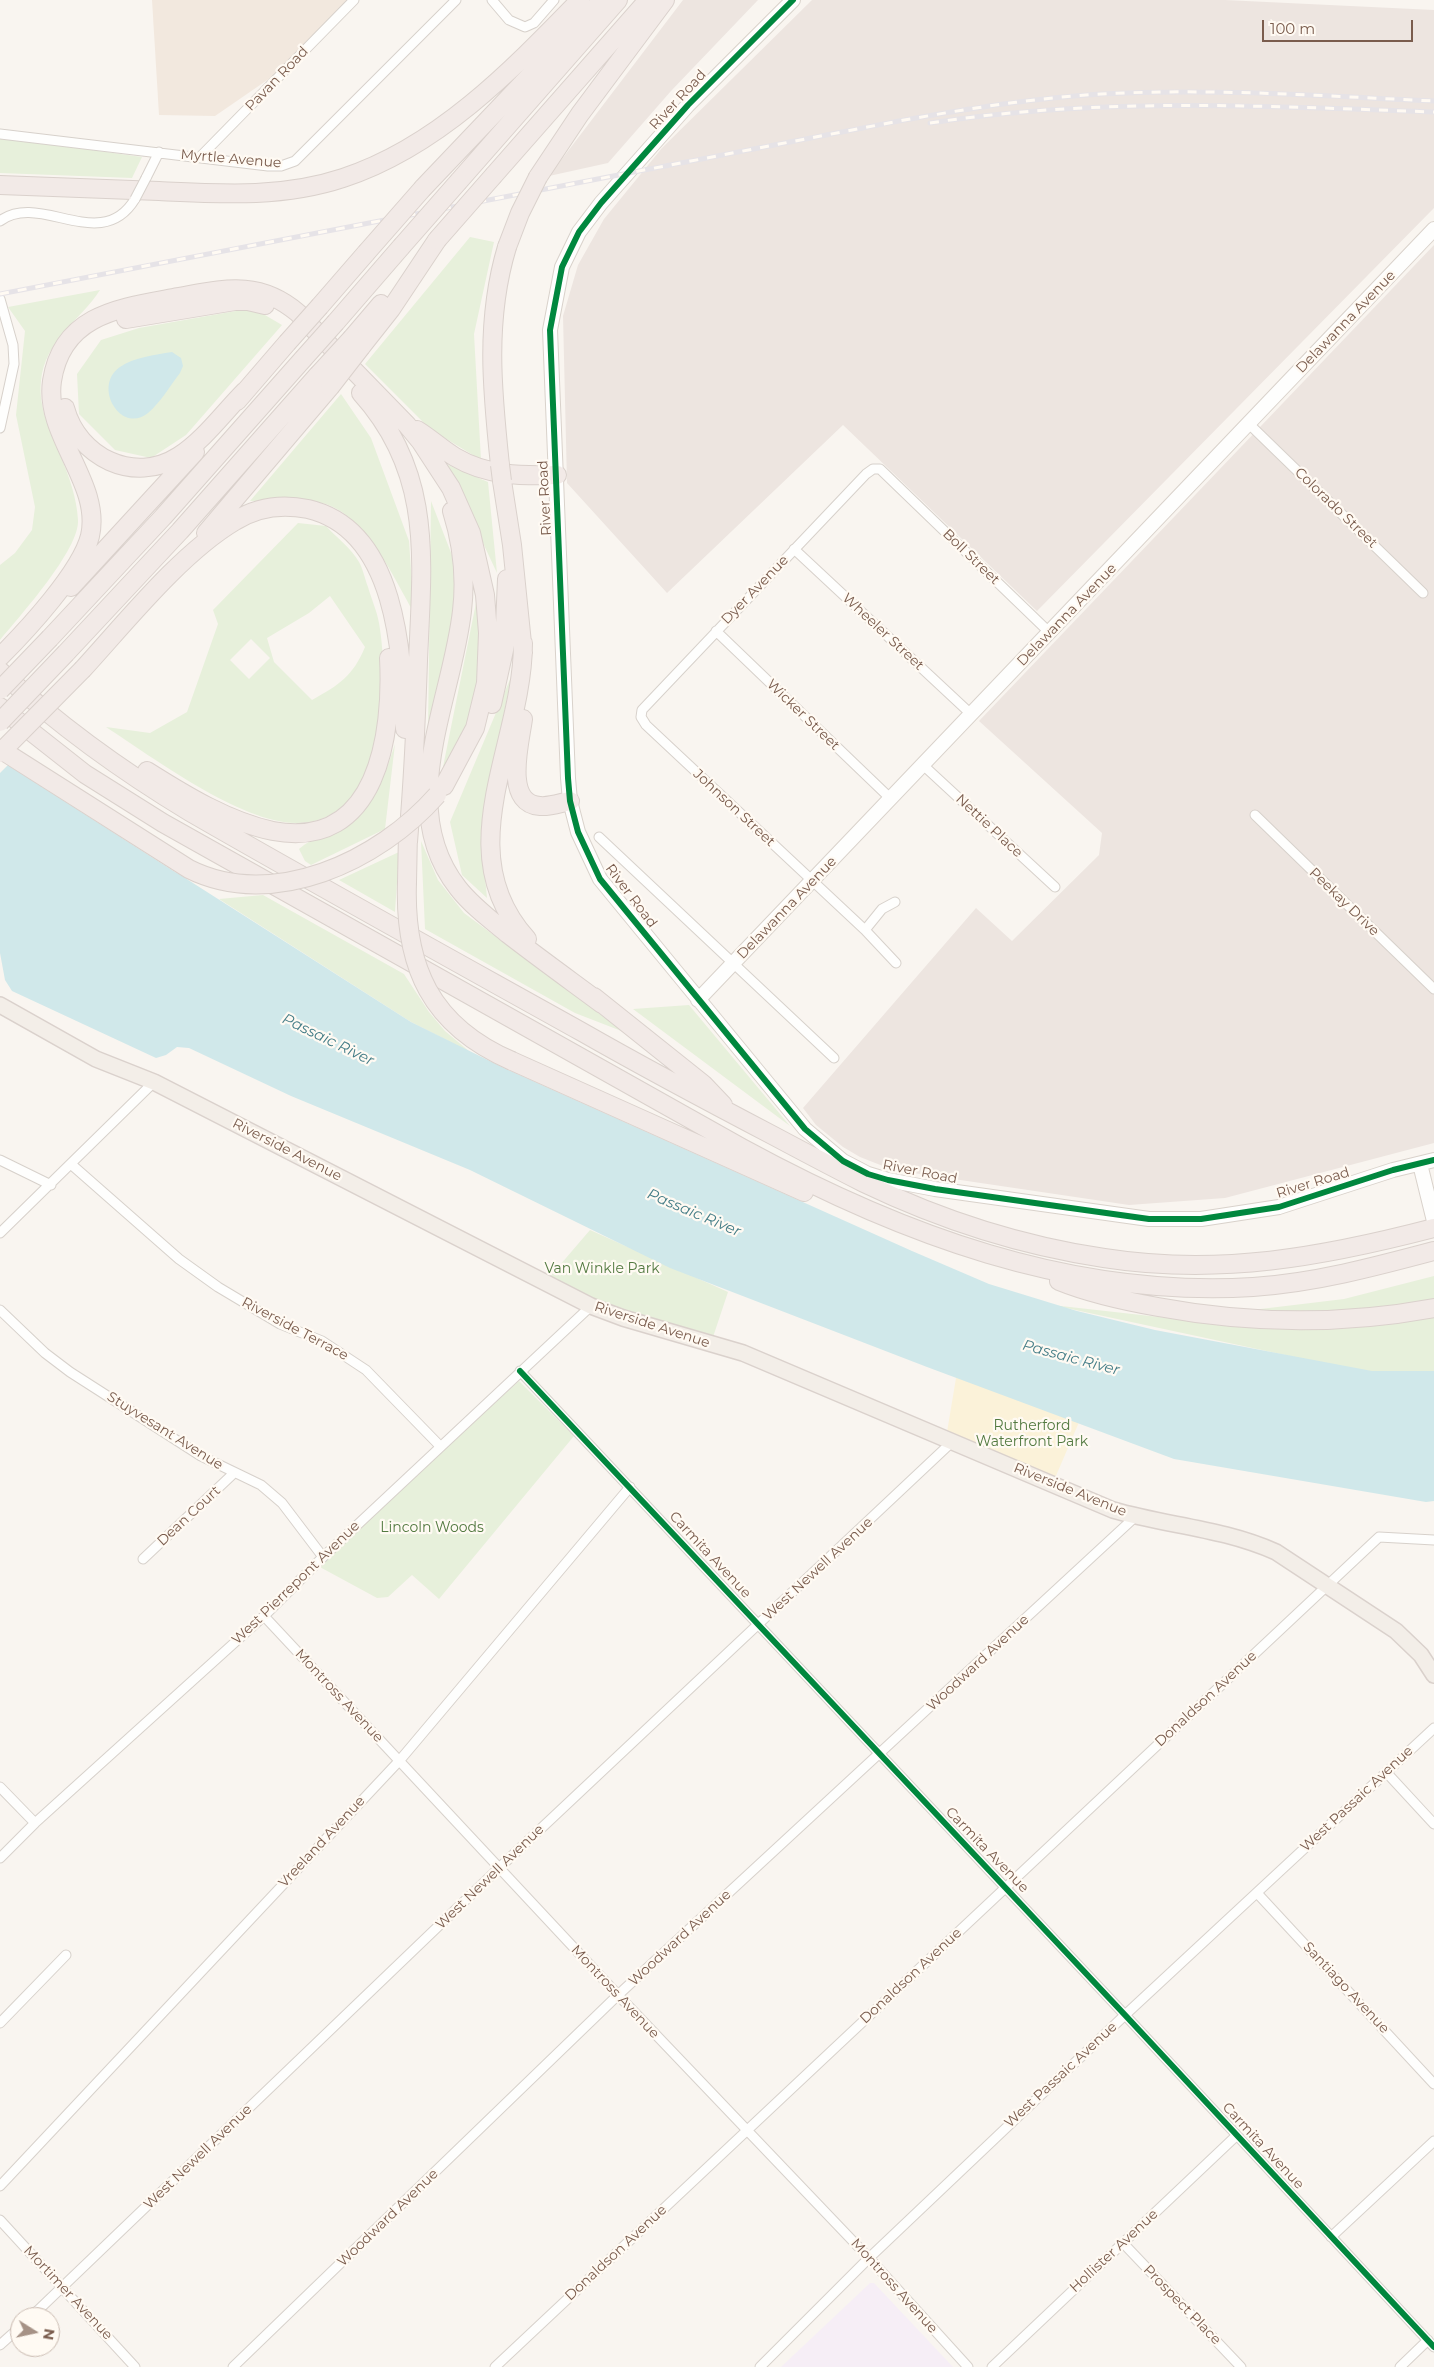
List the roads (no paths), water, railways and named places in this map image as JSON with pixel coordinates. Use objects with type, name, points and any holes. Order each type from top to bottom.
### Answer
[{"type":"highway","points":[[0,185],[254,194],[298,190],[342,179],[398,154],[456,115],[518,62],[580,0]]},
{"type":"highway","points":[[0,657],[34,622],[54,605],[174,476],[245,391],[423,188],[602,0]]},
{"type":"highway","points":[[0,690],[163,517],[618,0]]},
{"type":"highway","points":[[167,579],[437,240],[648,0]]},
{"type":"highway","points":[[570,801],[548,806],[534,806],[522,797],[516,788],[524,685],[522,643],[512,545],[501,473],[492,386],[491,349],[496,294],[507,247],[520,213],[538,177],[594,94],[665,0]]},
{"type":"highway","points":[[34,622],[80,558],[90,534],[91,516],[88,499],[56,419],[51,390],[54,370],[66,345],[78,331],[100,315],[124,307],[227,289],[250,289],[272,295],[298,313],[407,425],[451,488],[467,522],[480,569],[487,620],[487,671],[481,707],[471,738],[441,791]]},
{"type":"highway","points":[[245,391],[194,444],[178,456],[154,465],[136,467],[109,462],[94,454],[82,444],[66,416],[63,390],[65,374],[75,352],[86,339],[104,326],[125,319],[228,302],[248,301],[273,308],[291,320],[376,410],[393,437],[407,470],[418,508],[422,538],[406,923],[411,950],[424,984],[445,1014],[464,1033],[488,1049],[820,1199],[927,1233],[1084,1291],[1172,1310],[1230,1318],[1282,1321],[1333,1320],[1434,1308]]},
{"type":"highway","points":[[0,722],[324,381]]},
{"type":"highway","points":[[407,425],[430,438],[455,457],[478,468],[518,476],[557,475]]},
{"type":"highway","points":[[427,452],[440,479],[453,514],[460,546],[464,579],[461,620],[428,781],[428,808],[433,840],[450,877],[471,903],[536,956],[602,1004],[703,1084],[731,1114]]},
{"type":"highway","points":[[0,749],[189,869],[213,880],[240,885],[269,884],[295,880],[345,863],[402,829],[441,791],[462,765],[481,732],[495,696],[502,666],[507,600],[501,473]]},
{"type":"highway","points":[[0,754],[167,579],[203,545],[235,521],[254,512],[283,507],[311,510],[345,527],[365,547],[375,563],[393,614],[399,648],[406,742],[408,842]]},
{"type":"highway","points":[[27,696],[158,778],[234,818],[264,829],[284,832],[304,832],[322,828],[337,821],[358,804],[372,783],[381,758],[388,716],[390,679],[386,614],[381,580]]},
{"type":"highway","points":[[522,643],[518,693],[489,826],[491,869],[502,903],[521,933],[602,1004]]},
{"type":"highway","points":[[0,671],[27,696],[114,763],[190,812],[731,1114],[866,1184],[935,1212],[1037,1245],[1106,1259],[1180,1265],[1252,1264],[1322,1255],[1434,1228]]},
{"type":"highway","points":[[0,708],[85,774],[163,823],[758,1157],[824,1190],[927,1233]]},
{"type":"highway","points":[[995,1257],[1065,1275],[1103,1281],[1179,1288],[1216,1288],[1262,1286],[1326,1277],[1434,1251]]},
{"type":"main road","name":"Riverside Avenue","points":[[0,1005],[96,1059],[154,1082],[591,1306],[623,1318],[743,1353],[1088,1500],[1136,1517],[1214,1530],[1255,1543],[1296,1564],[1410,1642],[1434,1675]]},
{"type":"street","name":"Pavan Road","points":[[200,157],[354,0]]},
{"type":"street","name":"Myrtle Avenue","points":[[0,134],[281,166],[295,161],[456,0]]},
{"type":"street","points":[[492,0],[509,20],[525,27],[534,23],[554,0]]},
{"type":"street","name":"River Road","points":[[793,0],[688,106],[601,203],[571,247],[557,289],[550,330],[570,801],[582,843],[600,879],[788,1108],[821,1144],[855,1168],[888,1180],[942,1190],[1123,1216],[1200,1219],[1280,1208],[1393,1170],[1434,1160]]},
{"type":"street","points":[[0,221],[22,214],[93,223],[106,222],[123,214],[135,199],[158,152]]},
{"type":"street","name":"Delawanna Avenue","points":[[698,1000],[1434,229]]},
{"type":"street","points":[[0,299],[13,345],[14,364],[0,428]]},
{"type":"street","name":"Colorado Street","points":[[1248,423],[1423,593]]},
{"type":"street","name":"Dyer Avenue","points":[[655,734],[641,717],[642,710],[716,631],[873,469],[880,469],[892,481]]},
{"type":"street","name":"Boll Street","points":[[892,481],[1050,633]]},
{"type":"street","name":"Wheeler Street","points":[[794,549],[972,715]]},
{"type":"street","name":"Wicker Street","points":[[716,631],[891,799]]},
{"type":"street","name":"Johnson Street","points":[[655,734],[865,930],[896,964]]},
{"type":"street","name":"Nettie Place","points":[[923,765],[1054,887]]},
{"type":"street","name":"Peekay Drive","points":[[1255,815],[1434,989]]},
{"type":"street","points":[[599,837],[834,1058]]},
{"type":"street","points":[[865,930],[882,909],[895,902]]},
{"type":"street","points":[[0,1234],[154,1082]]},
{"type":"street","points":[[0,1160],[51,1185]]},
{"type":"street","points":[[1420,1164],[1434,1220]]},
{"type":"street","name":"Riverside Terrace","points":[[72,1165],[179,1259],[218,1287],[280,1324],[322,1341],[366,1370],[440,1446]]},
{"type":"street","name":"West Pierrepont Avenue","points":[[0,1858],[264,1616],[440,1446],[591,1306]]},
{"type":"street","name":"Stuyvesant Avenue","points":[[0,1310],[45,1353],[70,1372],[192,1451],[261,1485],[277,1498],[323,1557]]},
{"type":"street","name":"Carmita Avenue","points":[[520,1371],[1125,2014],[1236,2136],[1431,2344]]},
{"type":"street","name":"West Newell Avenue","points":[[41,2307],[499,1868],[953,1441]]},
{"type":"street","name":"Dean Court","points":[[143,1559],[234,1473]]},
{"type":"street","name":"Vreeland Avenue","points":[[0,2186],[400,1760],[630,1487]]},
{"type":"street","name":"Woodward Avenue","points":[[233,2367],[618,1995],[1136,1517]]},
{"type":"street","name":"Donaldson Avenue","points":[[495,2367],[1379,1537],[1434,1540]]},
{"type":"street","name":"Montross Avenue","points":[[264,1616],[618,1995],[869,2258],[968,2367]]},
{"type":"street","name":"West Passaic Avenue","points":[[760,2367],[869,2258],[1125,2014],[1434,1728]]},
{"type":"street","points":[[1386,1772],[1434,1824]]},
{"type":"street","points":[[0,1787],[35,1824]]},
{"type":"street","name":"Santiago Avenue","points":[[1257,1893],[1434,2084]]},
{"type":"street","points":[[0,2023],[66,1955]]},
{"type":"street","name":"Hollister Avenue","points":[[992,2367],[1236,2136]]},
{"type":"street","points":[[1331,2238],[1434,2141]]},
{"type":"street","name":"Mortimer Avenue","points":[[0,2220],[135,2367]]},
{"type":"street","name":"Prospect Place","points":[[1123,2243],[1242,2367]]},
{"type":"street","points":[[0,2345],[10,2336]]},
{"type":"street","points":[[1400,2367],[1431,2344]]},
{"type":"water","points":[[172,352],[181,358],[183,366],[157,404],[148,413],[138,418],[128,418],[120,413],[113,405],[109,396],[109,385],[112,375],[120,367],[132,361]]},
{"type":"water","name":"Passaic River","points":[[0,760],[411,1022],[504,1068],[989,1284],[1077,1311],[1155,1330],[1372,1371],[1434,1371],[1434,1501],[1426,1502],[1174,1459],[927,1367],[670,1268],[470,1170],[291,1096],[189,1048],[177,1047],[166,1055],[156,1058],[12,991],[5,980],[0,953]]},
{"type":"railway","points":[[0,294],[899,121],[1050,98],[1143,92],[1184,92],[1268,93],[1434,101]]},
{"type":"railway","points":[[930,123],[1056,109],[1182,105],[1434,112]]},
{"type":"park label","name":"Van Winkle Park","points":[[602,1269]]},
{"type":"park label","name":"Rutherford Waterfront Park","points":[[1032,1434]]},
{"type":"park label","name":"Lincoln Woods","points":[[432,1528]]}]
